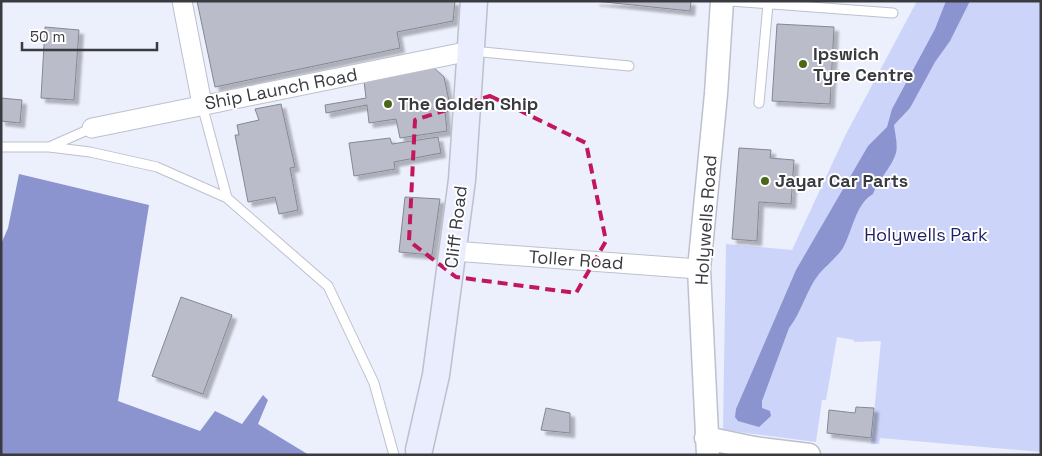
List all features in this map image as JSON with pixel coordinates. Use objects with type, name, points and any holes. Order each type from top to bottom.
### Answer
[{"type":"main road","name":"Cliff Road","points":[[411,453],[436,374],[462,180],[474,1]]},
{"type":"street","points":[[182,1],[202,104]]},
{"type":"street","name":"Holywells Road","points":[[707,447],[699,269],[716,94],[722,1]]},
{"type":"street","name":"Ship Launch Road","points":[[92,128],[470,50]]},
{"type":"street","name":"Toller Road","points":[[453,250],[699,269]]},
{"type":"street","points":[[707,447],[754,448],[809,455]]},
{"type":"lane","points":[[730,1],[893,14]]},
{"type":"lane","points":[[759,103],[768,4]]},
{"type":"lane","points":[[470,50],[629,66]]},
{"type":"lane","points":[[202,104],[227,198]]},
{"type":"lane","points":[[48,147],[92,128]]},
{"type":"lane","points":[[1,147],[48,147],[90,152],[157,167],[227,198],[328,286],[374,383],[411,453]]},
{"type":"highlighted area","points":[[490,96],[586,143],[606,241],[576,293],[456,277],[409,241],[415,120]]},
{"type":"green space","name":"Holywells Park","points":[[917,1],[1041,1],[1041,452],[880,438],[879,444],[871,444],[881,341],[854,342],[854,340],[837,337],[826,400],[822,400],[816,442],[723,430],[726,244],[792,250],[846,134]]},
{"type":"shaded area","points":[[946,1],[970,1],[950,41],[935,62],[910,108],[894,125],[897,150],[894,159],[873,194],[862,204],[843,248],[819,274],[789,328],[762,401],[762,408],[770,411],[771,416],[759,427],[738,421],[735,417],[736,409],[796,270],[868,146],[887,127],[892,109],[935,29]]},
{"type":"shaded area","points":[[19,174],[149,205],[118,401],[200,431],[215,411],[242,424],[263,395],[268,400],[258,424],[309,455],[1,455],[1,244],[8,228]]},
{"type":"building","points":[[197,1],[455,1],[453,21],[397,32],[400,48],[215,87]]},
{"type":"building","points":[[595,1],[691,1],[690,11]]},
{"type":"building","name":"Ipswich Tyre Centre","points":[[777,24],[834,27],[830,104],[772,101]]},
{"type":"building","points":[[45,27],[79,30],[74,100],[41,98]]},
{"type":"building","name":"The Golden Ship","points":[[434,68],[444,77],[449,101],[444,102],[447,131],[400,138],[396,119],[369,123],[367,105],[326,113],[325,105],[366,98],[364,81]]},
{"type":"building","points":[[1,98],[22,100],[20,123],[1,121]]},
{"type":"building","points":[[281,104],[295,167],[290,168],[298,210],[279,214],[275,197],[248,202],[235,135],[239,135],[237,125],[259,120],[255,109]]},
{"type":"building","points":[[438,137],[441,153],[394,162],[395,169],[354,176],[349,143],[390,138],[392,144]]},
{"type":"building","name":"Jayar Car Parts","points":[[739,148],[771,150],[770,158],[794,160],[791,204],[759,202],[757,241],[732,239]]},
{"type":"building","points":[[405,197],[440,199],[432,255],[399,252]]},
{"type":"building","points":[[181,297],[232,315],[203,394],[152,376]]},
{"type":"building","points":[[856,407],[874,408],[871,438],[827,433],[829,410],[855,413]]},
{"type":"building","points":[[546,408],[570,413],[570,433],[541,430]]},
{"type":"place","name":"Ipswich Tyre Centre","points":[[803,64]]},
{"type":"place","name":"The Golden Ship","points":[[388,104]]},
{"type":"place","name":"Jayar Car Parts","points":[[765,181]]}]
